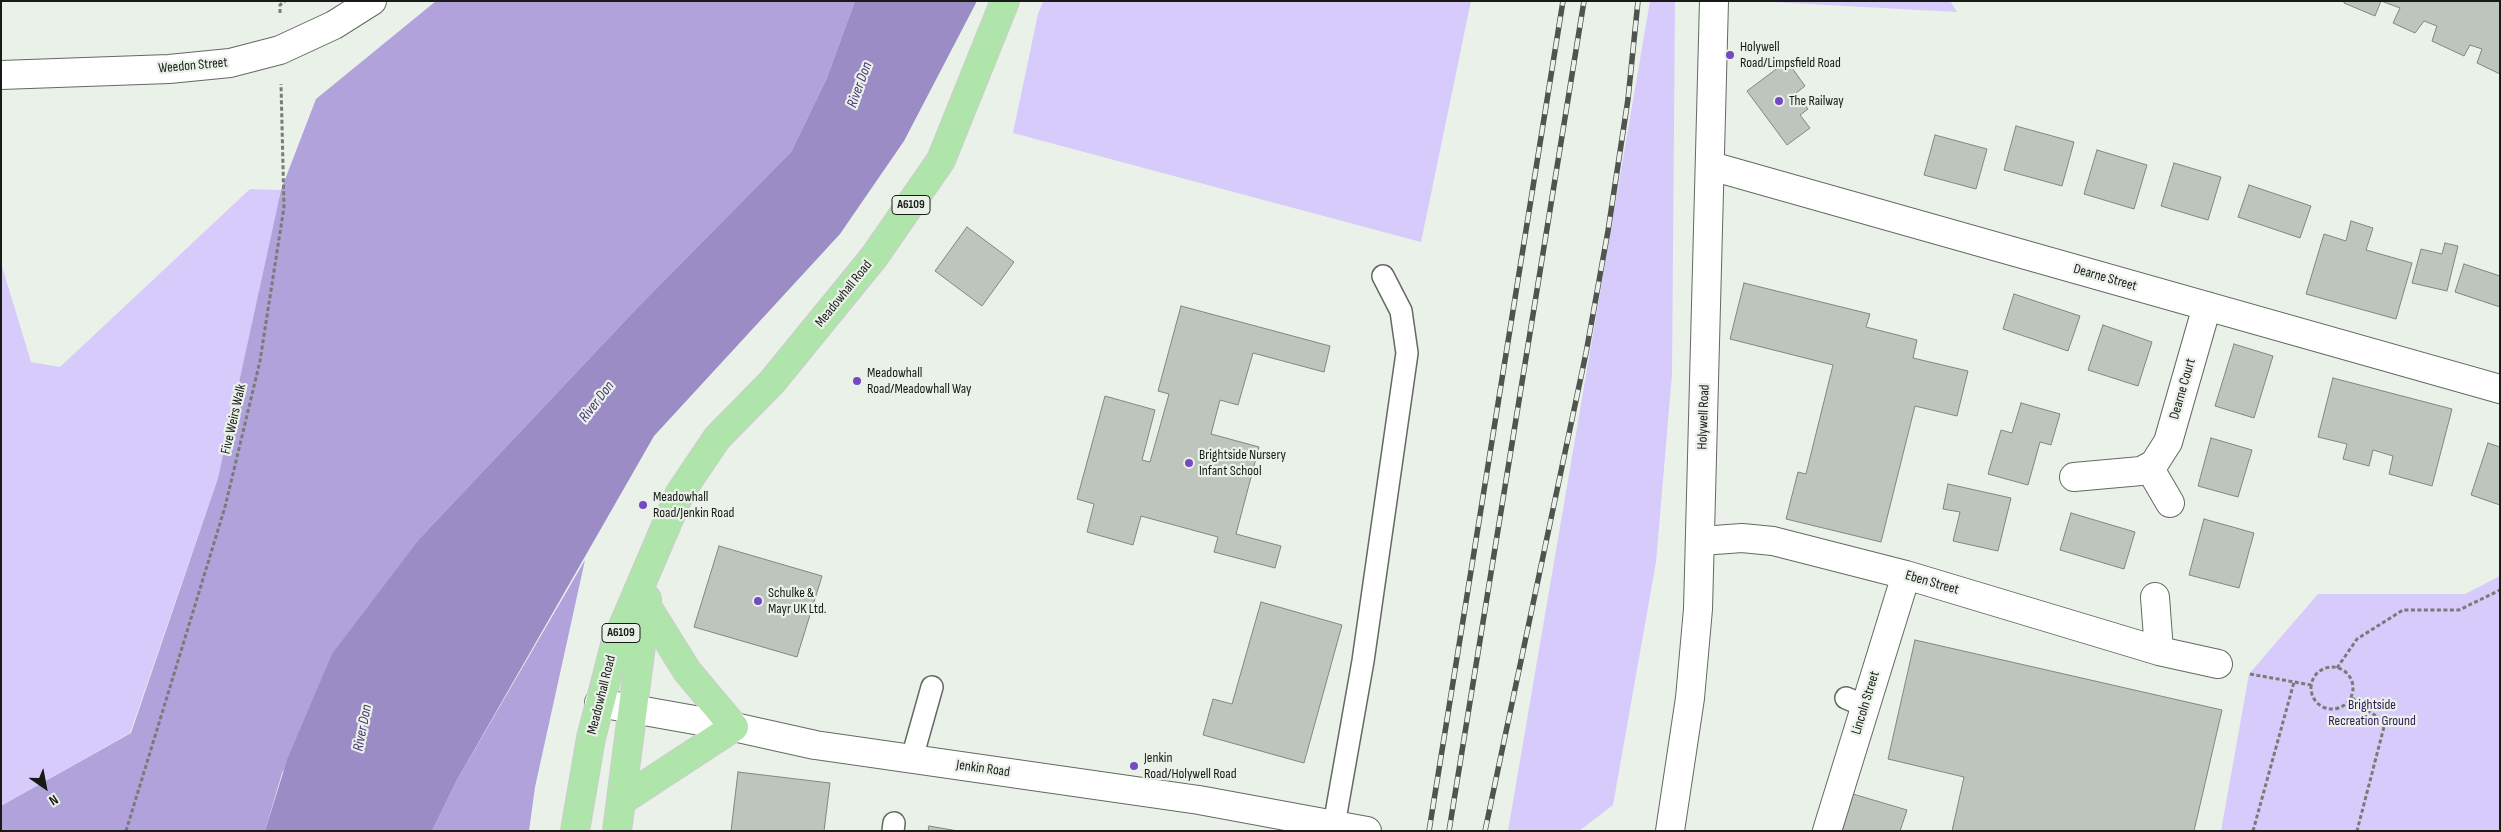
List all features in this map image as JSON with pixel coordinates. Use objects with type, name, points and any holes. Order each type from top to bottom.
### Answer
[{"type":"main road","name":"Meadowhall Road","points":[[575,831],[581,786],[599,703],[615,645],[651,565],[680,493],[717,438],[772,382],[874,257],[942,160],[1006,1]]},
{"type":"main road","name":"Meadowhall Road","points":[[617,831],[651,565]]},
{"type":"main road","points":[[621,801],[734,727],[688,670],[646,605]]},
{"type":"street","name":"Weedon Street","points":[[1,75],[169,69],[222,64],[280,50],[334,25],[372,1]]},
{"type":"street","name":"Holywell Road","points":[[1670,831],[1690,698],[1698,609],[1714,1]]},
{"type":"street","name":"Dearne Street","points":[[1711,166],[2500,389]]},
{"type":"street","name":"Dearne Court","points":[[2149,467],[2154,464],[2168,442],[2207,306]]},
{"type":"street","points":[[2074,477],[2141,471],[2149,467],[2170,503]]},
{"type":"street","name":"Eben Street","points":[[1701,541],[1742,538],[1773,541],[1906,575],[2159,651],[2218,664]]},
{"type":"street","name":"Lincoln Street","points":[[1827,831],[1856,702],[1906,575]]},
{"type":"street","points":[[2155,597],[2159,651]]},
{"type":"street","name":"Jenkin Road","points":[[599,703],[734,727],[815,745],[1199,800],[1367,831]]},
{"type":"lane","points":[[1334,824],[1362,661],[1407,353],[1401,311],[1383,276]]},
{"type":"lane","points":[[912,758],[932,687]]},
{"type":"path","name":"Five Weirs Walk","points":[[126,831],[225,507],[260,361],[284,207],[280,4],[285,1]]},
{"type":"path","points":[[2337,668],[2356,639],[2403,610],[2459,610],[2500,590]]},
{"type":"path","points":[[2337,668],[2349,675],[2353,682],[2352,698],[2341,708],[2325,708],[2314,700],[2311,685],[2315,675],[2321,670],[2337,668]]},
{"type":"path","points":[[2260,677],[2311,685]]},
{"type":"path","points":[[2254,831],[2294,682]]},
{"type":"path","points":[[2352,698],[2385,723],[2357,831]]},
{"type":"green space","points":[[1043,1],[1471,1],[1421,242],[1013,133],[1038,14]]},
{"type":"green space","points":[[1650,1],[1675,1],[1672,374],[1656,562],[1613,805],[1579,831],[1508,831]]},
{"type":"green space","points":[[1753,1],[1950,1],[1957,12]]},
{"type":"green space","points":[[250,189],[281,190],[218,478],[130,733],[1,806],[1,263],[31,362],[60,367]]},
{"type":"green space","name":"Brightside Recreation Ground","points":[[2500,576],[2500,831],[2221,831],[2249,674],[2318,594],[2465,594]]},
{"type":"shaded area","points":[[436,1],[855,1],[826,80],[791,152],[638,307],[421,537],[282,773],[265,831],[1,831],[1,806],[131,733],[218,478],[281,190],[316,99]]},
{"type":"shaded area","points":[[585,560],[535,787],[529,831],[432,831],[457,780]]},
{"type":"water","name":"River Don","points":[[855,1],[977,1],[904,141],[840,234],[654,436],[457,780],[432,831],[265,831],[287,760],[332,654],[421,537],[638,307],[791,152],[826,80]]},
{"type":"building","points":[[2344,1],[2381,1],[2375,16],[2344,3]]},
{"type":"building","points":[[2381,1],[2500,1],[2500,74],[2477,63],[2482,49],[2470,45],[2464,56],[2432,41],[2437,26],[2424,21],[2415,33],[2393,23],[2400,8]]},
{"type":"building","name":"The Railway","points":[[1787,61],[1805,86],[1796,93],[1808,109],[1800,115],[1810,128],[1787,145],[1747,91]]},
{"type":"building","points":[[2016,126],[2074,142],[2062,186],[2004,170]]},
{"type":"building","points":[[1935,135],[1987,149],[1976,189],[1924,175]]},
{"type":"building","points":[[2097,150],[2147,165],[2134,209],[2084,194]]},
{"type":"building","points":[[2174,163],[2221,177],[2208,220],[2161,206]]},
{"type":"building","points":[[2249,185],[2311,206],[2300,238],[2238,217]]},
{"type":"building","points":[[2351,221],[2373,228],[2366,250],[2412,263],[2396,319],[2306,294],[2324,234],[2346,241]]},
{"type":"building","points":[[967,227],[1014,262],[982,306],[935,271]]},
{"type":"building","points":[[2445,243],[2458,246],[2447,291],[2412,283],[2421,249],[2442,254]]},
{"type":"building","points":[[2464,264],[2500,276],[2500,307],[2455,292]]},
{"type":"building","points":[[1744,283],[1870,314],[1866,327],[1917,340],[1913,358],[1968,371],[1957,416],[1915,406],[1881,542],[1786,519],[1798,472],[1806,474],[1833,365],[1730,339]]},
{"type":"building","points":[[2014,294],[2080,316],[2068,351],[2003,329]]},
{"type":"building","points":[[1181,306],[1330,346],[1324,372],[1253,353],[1238,405],[1220,400],[1211,434],[1259,447],[1236,534],[1281,546],[1275,568],[1214,552],[1218,537],[1141,516],[1133,545],[1087,532],[1094,504],[1077,499],[1105,396],[1155,410],[1142,460],[1150,462],[1169,394],[1158,391]]},
{"type":"building","points":[[2103,325],[2152,342],[2138,386],[2088,370]]},
{"type":"building","points":[[2234,344],[2273,356],[2254,418],[2215,406]]},
{"type":"building","points":[[2333,378],[2452,409],[2432,486],[2389,474],[2393,456],[2373,450],[2369,466],[2343,459],[2347,444],[2318,437]]},
{"type":"building","points":[[2021,403],[2060,414],[2051,445],[2040,442],[2028,485],[1988,474],[2001,430],[2012,433]]},
{"type":"building","points":[[2211,438],[2252,450],[2238,497],[2198,486]]},
{"type":"building","points":[[2488,443],[2500,447],[2500,505],[2471,495]]},
{"type":"building","points":[[1948,484],[2011,498],[1998,551],[1953,541],[1960,512],[1943,509]]},
{"type":"building","points":[[2071,513],[2135,532],[2124,569],[2060,550]]},
{"type":"building","points":[[2204,519],[2254,533],[2239,588],[2189,575]]},
{"type":"building","name":"Schulke & Mayr UK Ltd.","points":[[719,546],[822,576],[797,657],[694,627]]},
{"type":"building","points":[[1261,602],[1342,625],[1304,763],[1203,735],[1213,699],[1232,704]]},
{"type":"building","points":[[1915,640],[2222,710],[2194,831],[1952,831],[1964,777],[1888,759]]},
{"type":"building","points":[[738,772],[830,783],[824,831],[731,831]]},
{"type":"building","points":[[1853,794],[1907,810],[1900,831],[1842,831]]},
{"type":"building","points":[[929,826],[958,831],[928,831]]},
{"type":"railway","points":[[1429,831],[1563,1]]},
{"type":"railway","points":[[1449,831],[1584,1]]},
{"type":"railway","points":[[1485,831],[1586,353],[1608,231],[1628,99],[1638,1]]},
{"type":"place","name":"Holywell Road/Limpsfield Road","points":[[1730,55]]},
{"type":"place","name":"The Railway","points":[[1779,101]]},
{"type":"place","name":"Meadowhall Road/Meadowhall Way","points":[[857,381]]},
{"type":"place","name":"Brightside Nursery Infant School","points":[[1189,463]]},
{"type":"place","name":"Meadowhall Road/Jenkin Road","points":[[643,505]]},
{"type":"place","name":"Schulke & Mayr UK Ltd.","points":[[758,601]]},
{"type":"place","name":"Jenkin Road/Holywell Road","points":[[1134,766]]}]
